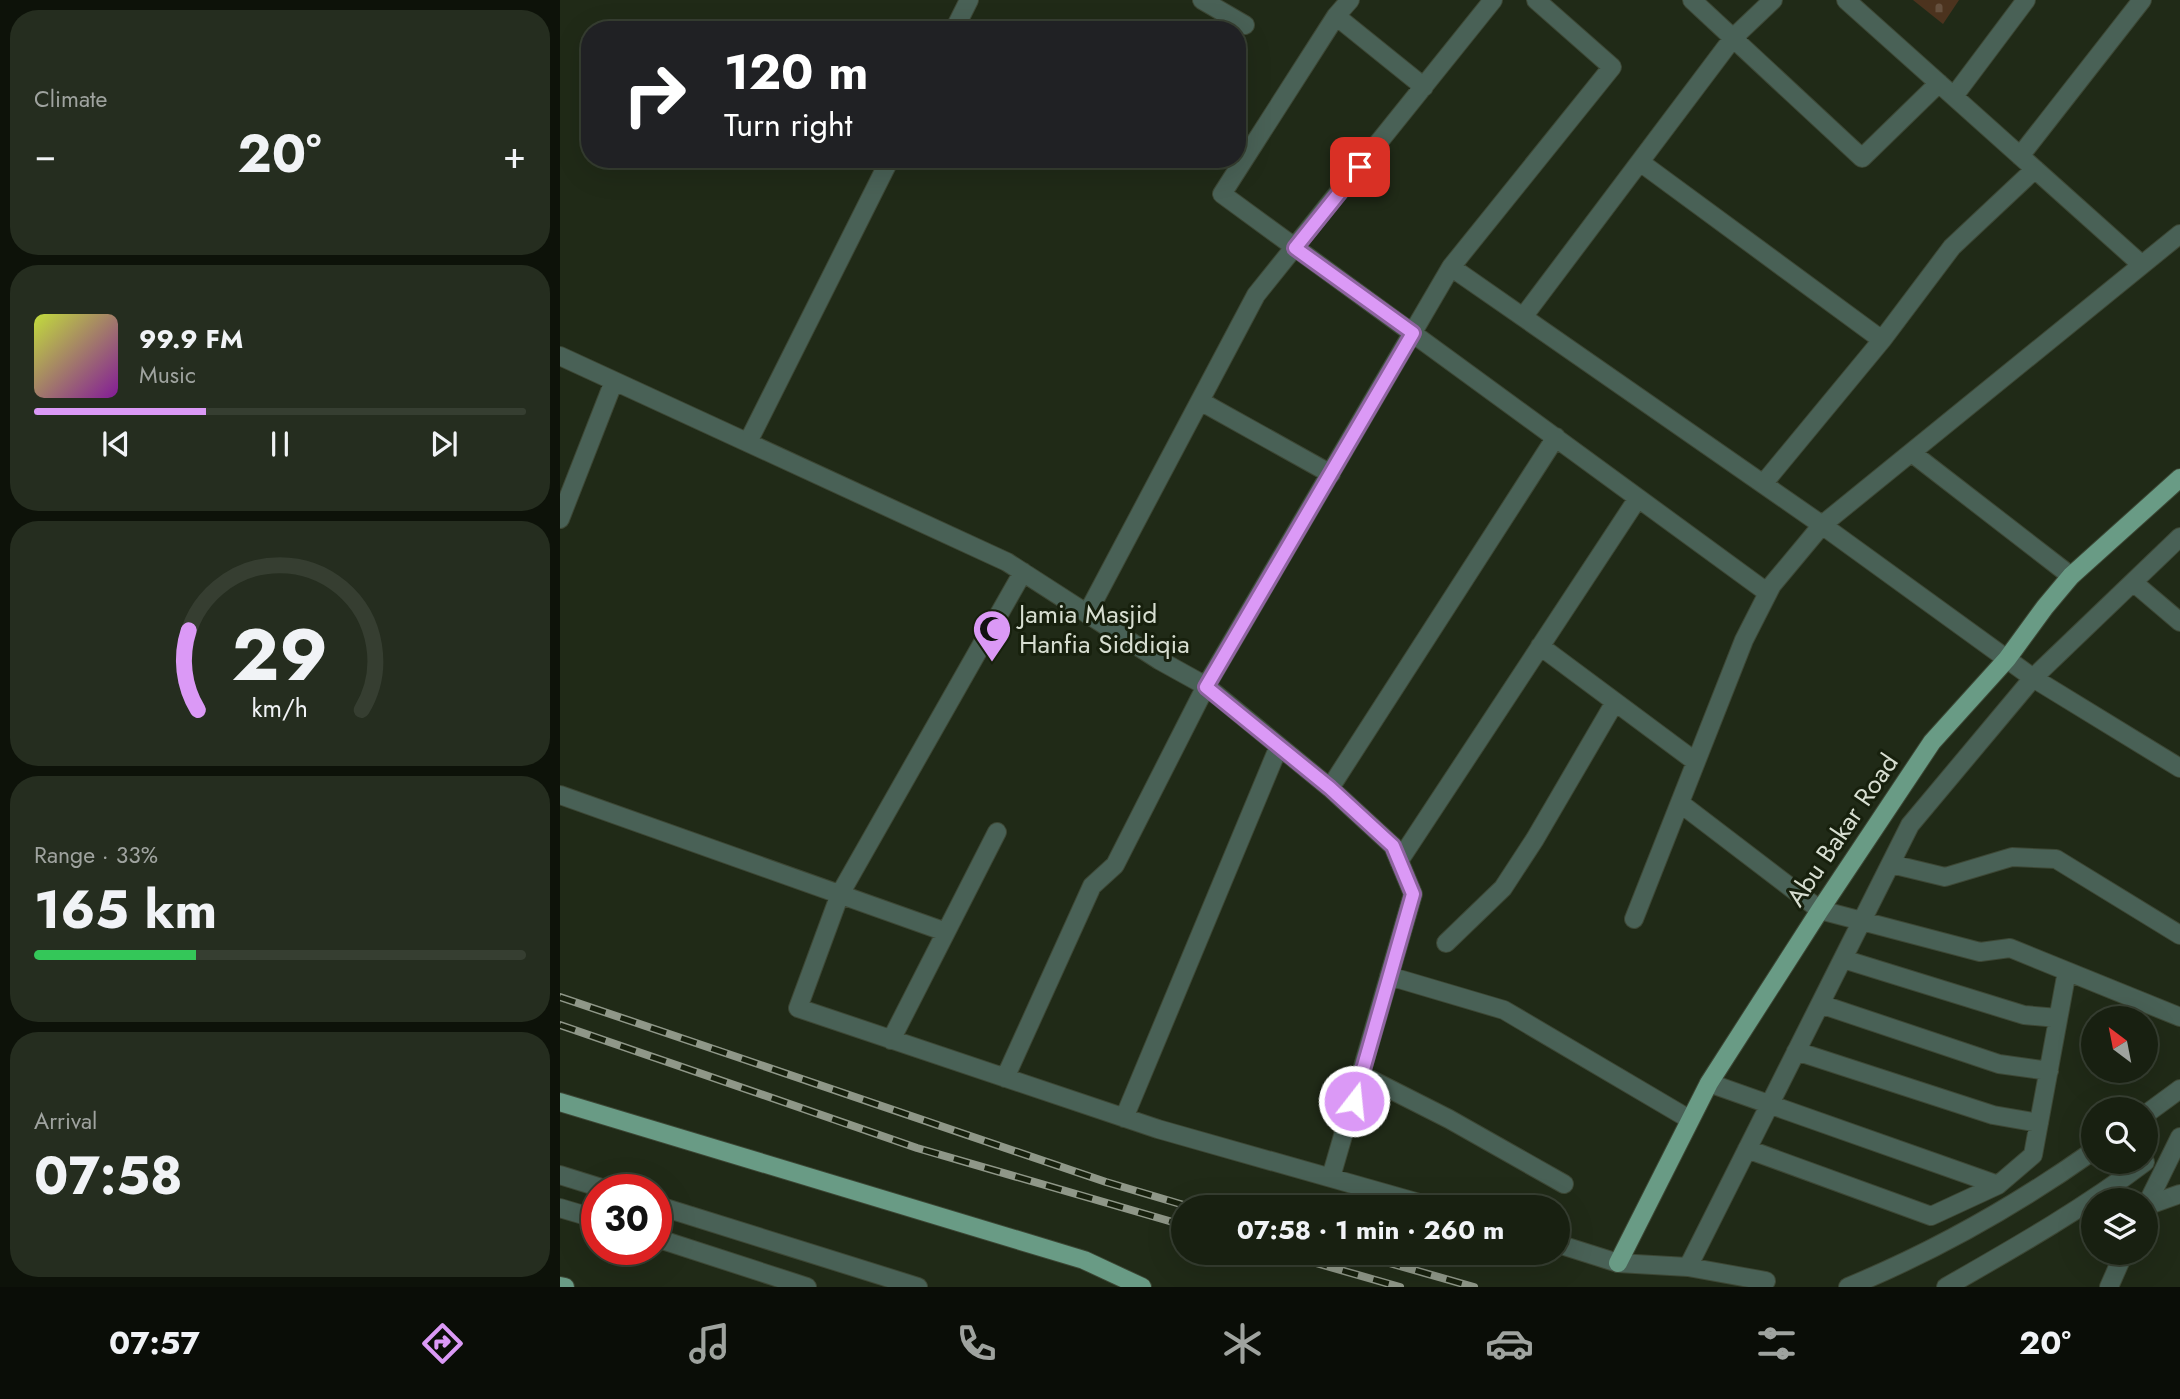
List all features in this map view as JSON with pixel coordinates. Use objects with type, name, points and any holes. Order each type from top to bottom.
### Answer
[{"type":"main road","name":"Abu Bakar Road","points":[[1618,1263],[1709,1083],[1932,742],[2007,659],[2071,576],[2180,478]]},
{"type":"main road","points":[[560,1102],[1084,1260],[1142,1287]]},
{"type":"street","points":[[958,21],[969,0]]},
{"type":"street","points":[[1202,0],[1238,21]]},
{"type":"street","points":[[1246,157],[1336,16],[1350,0]]},
{"type":"street","points":[[1087,614],[1256,295],[1493,0]]},
{"type":"street","points":[[1005,1078],[1092,886],[1115,864],[1206,687],[1451,267],[1612,67],[1536,0]]},
{"type":"street","points":[[1692,0],[1862,158],[1939,83]]},
{"type":"street","points":[[1523,317],[1733,38],[1773,0]]},
{"type":"street","points":[[1846,0],[2142,265]]},
{"type":"street","points":[[1954,96],[2026,0]]},
{"type":"street","points":[[2020,156],[2142,0]]},
{"type":"street","points":[[1336,16],[1424,86]]},
{"type":"street","points":[[1640,162],[1882,341]]},
{"type":"street","points":[[748,442],[885,168]]},
{"type":"street","points":[[1239,168],[1222,194],[1768,593]]},
{"type":"street","points":[[1763,484],[1882,341],[1952,247],[2035,169]]},
{"type":"street","points":[[1634,919],[1744,640],[1768,593],[1822,526],[2180,234]]},
{"type":"street","points":[[1451,267],[1763,484],[2032,678],[2180,768]]},
{"type":"street","points":[[560,356],[1007,562],[1159,660],[1206,687],[1330,788],[1393,846],[1413,894],[1331,1177]]},
{"type":"street","points":[[560,519],[614,381]]},
{"type":"street","points":[[1200,401],[1331,474]]},
{"type":"street","points":[[1330,788],[1556,437]]},
{"type":"street","points":[[1912,453],[2071,576]]},
{"type":"street","points":[[1399,861],[1638,498]]},
{"type":"street","points":[[1688,1267],[1910,825],[2032,678],[2180,537]]},
{"type":"street","points":[[1023,572],[840,894],[798,1008],[1124,1118],[1393,1195]]},
{"type":"street","points":[[2133,582],[2180,622]]},
{"type":"street","points":[[1540,646],[1696,762]]},
{"type":"street","points":[[1446,943],[1503,888],[1535,839],[1615,702]]},
{"type":"street","points":[[1124,1118],[1279,746]]},
{"type":"street","points":[[560,795],[946,932]]},
{"type":"street","points":[[1680,803],[1820,910],[1980,952],[2010,948],[2180,1017]]},
{"type":"street","points":[[891,1040],[997,832]]},
{"type":"street","points":[[1891,864],[1945,877],[2012,856],[2056,859],[2180,935]]},
{"type":"street","points":[[1843,960],[2024,1015],[2058,1018]]},
{"type":"street","points":[[1747,1149],[1931,1216],[1998,1185],[2033,1155],[2067,971]]},
{"type":"street","points":[[1389,976],[1504,1010],[1689,1119]]},
{"type":"street","points":[[1820,1004],[1999,1064],[2049,1071]]},
{"type":"street","points":[[1796,1051],[1993,1115],[2039,1123]]},
{"type":"street","points":[[1362,1075],[1449,1119],[1564,1184]]},
{"type":"street","points":[[1709,1083],[1998,1185]]},
{"type":"street","points":[[2158,1105],[2180,1089]]},
{"type":"street","points":[[2158,1152],[2180,1136]]},
{"type":"street","points":[[2155,1188],[2180,1136]]},
{"type":"street","points":[[1848,1287],[1881,1273],[1997,1213],[2081,1159]]},
{"type":"street","points":[[1946,1287],[2024,1243],[2129,1174]]},
{"type":"street","points":[[560,1175],[581,1182]]},
{"type":"street","points":[[2158,1202],[2180,1194]]},
{"type":"street","points":[[560,1208],[581,1214]]},
{"type":"street","points":[[672,1210],[918,1287]]},
{"type":"street","points":[[672,1243],[807,1287]]},
{"type":"street","points":[[1570,1248],[1618,1263],[1688,1267],[1766,1281]]},
{"type":"street","points":[[2109,1287],[2119,1265]]},
{"type":"green space","points":[[1913,0],[1959,0],[1943,24]]},
{"type":"railway","points":[[560,997],[1106,1182],[1171,1201]]},
{"type":"railway","points":[[560,1025],[917,1148],[1171,1222]]},
{"type":"railway","points":[[1323,1265],[1400,1287]]},
{"type":"railway","points":[[1396,1265],[1474,1287]]},
{"type":"place","name":"Jamia Masjid Hanfia Siddiqia","points":[[992,663]]},
{"type":"route","points":[[1354,1101],[1413,894],[1393,846],[1330,788],[1206,687],[1413,333],[1295,248],[1360,167]]}]
